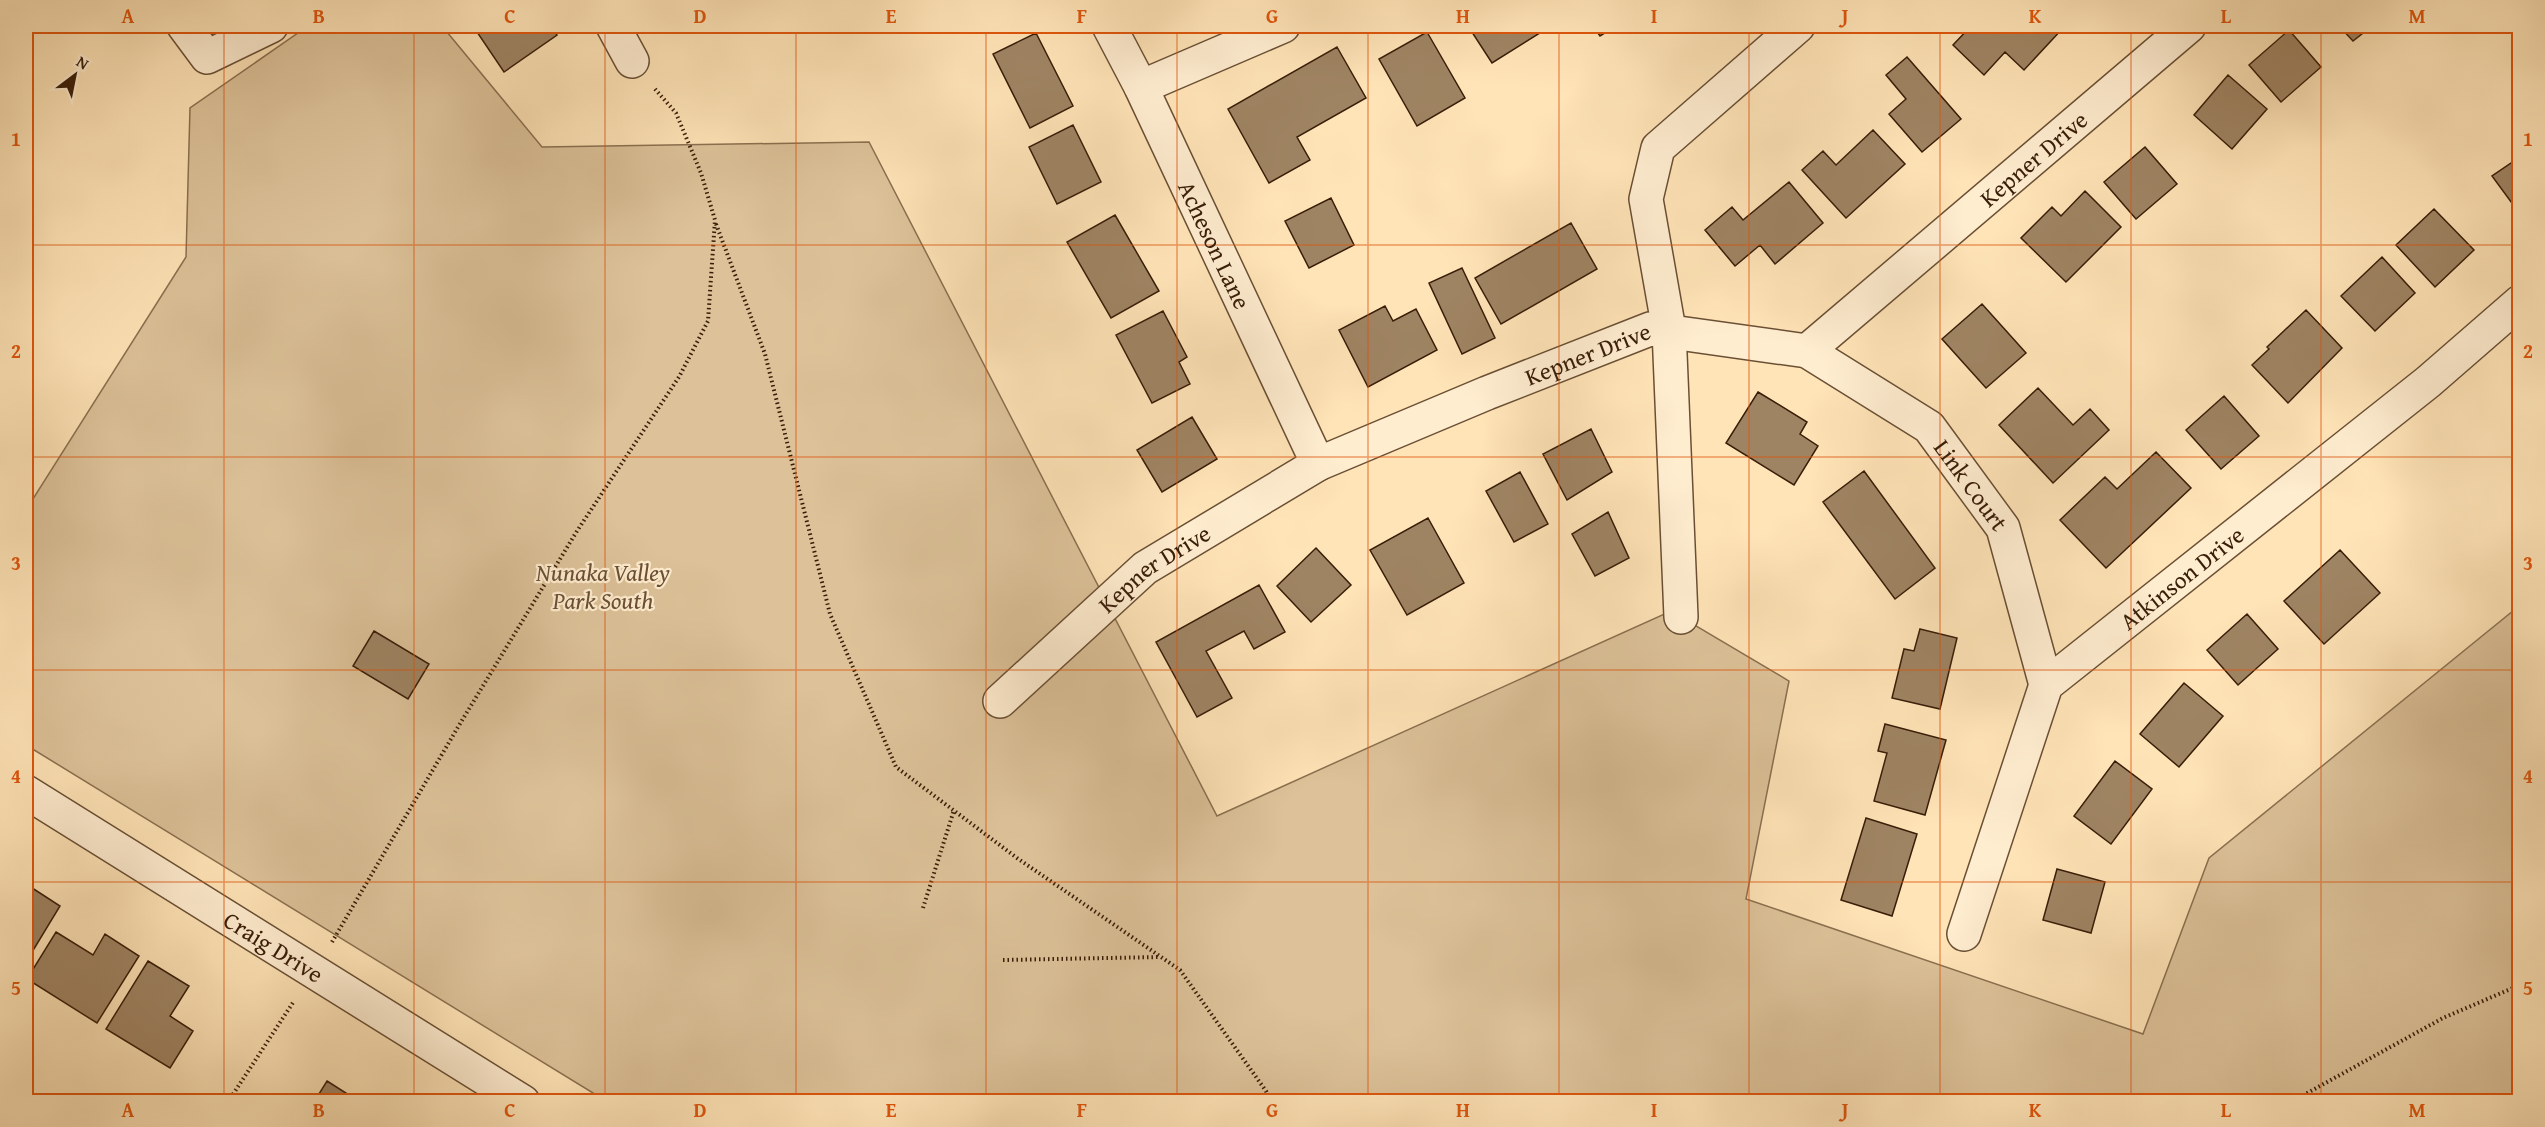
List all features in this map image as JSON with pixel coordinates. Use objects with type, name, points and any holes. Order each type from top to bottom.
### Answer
[{"type":"street","points":[[184,26],[207,57],[271,26]]},
{"type":"street","points":[[613,26],[632,61]]},
{"type":"street","name":"Acheson Lane","points":[[1109,26],[1318,464]]},
{"type":"street","points":[[1140,87],[1283,26]]},
{"type":"street","points":[[1681,617],[1670,330],[1646,199],[1658,148],[1798,26]]},
{"type":"street","name":"Kepner Drive","points":[[1000,701],[1145,568],[1318,464],[1487,393],[1650,329],[1807,351],[2189,26]]},
{"type":"street","name":"Atkinson Drive","points":[[2046,685],[2428,382],[2520,302]]},
{"type":"street","name":"Link Court","points":[[1807,351],[1929,427],[2003,528],[2046,685]]},
{"type":"street","points":[[1964,934],[2046,685]]},
{"type":"street","name":"Craig Drive","points":[[26,792],[523,1101]]},
{"type":"path","points":[[632,61],[676,114],[701,173],[715,220],[765,354],[830,614],[896,767],[1017,858],[1180,970],[1266,1091],[1270,1101]]},
{"type":"path","points":[[228,1101],[314,971],[565,551],[679,377],[708,321],[715,220]]},
{"type":"path","points":[[923,908],[954,810]]},
{"type":"path","points":[[1004,960],[1161,957]]},
{"type":"path","points":[[2291,1101],[2443,1018],[2520,986]]},
{"type":"green space","name":"Nunaka Valley Park South","points":[[308,26],[442,26],[542,147],[869,142],[1217,816],[1671,611],[1789,681],[1746,899],[2143,1034],[2209,858],[2519,606],[2519,1101],[606,1101],[26,745],[26,510],[186,257],[190,108]]},
{"type":"building","points":[[486,26],[551,26],[557,35],[504,72],[477,32]]},
{"type":"building","points":[[1468,26],[1551,26],[1492,63]]},
{"type":"building","points":[[1593,26],[1616,26],[1600,36]]},
{"type":"building","points":[[1971,26],[2061,26],[2063,28],[2024,70],[2005,52],[1984,75],[1953,45]]},
{"type":"building","points":[[2339,26],[2372,26],[2353,41]]},
{"type":"building","points":[[2289,30],[2321,67],[2281,102],[2249,65]]},
{"type":"building","points":[[1427,32],[1465,98],[1417,126],[1379,59]]},
{"type":"building","points":[[1036,33],[1073,106],[1030,128],[993,54]]},
{"type":"building","points":[[1337,47],[1366,98],[1297,137],[1310,160],[1269,183],[1228,109]]},
{"type":"building","points":[[1907,57],[1961,119],[1922,152],[1889,114],[1906,99],[1886,75]]},
{"type":"building","points":[[2228,75],[2267,109],[2232,149],[2194,115]]},
{"type":"building","points":[[1073,125],[1101,182],[1057,204],[1029,147]]},
{"type":"building","points":[[1873,130],[1905,164],[1846,218],[1802,170],[1823,151],[1836,165]]},
{"type":"building","points":[[2145,147],[2177,184],[2136,219],[2104,182]]},
{"type":"building","points":[[2520,157],[2520,208],[2517,210],[2492,176]]},
{"type":"building","points":[[1789,182],[1823,223],[1775,264],[1760,245],[1735,266],[1705,230],[1732,207],[1743,220]]},
{"type":"building","points":[[2085,191],[2121,227],[2066,282],[2021,238],[2052,207],[2061,216]]},
{"type":"building","points":[[1331,198],[1354,245],[1309,268],[1285,221]]},
{"type":"building","points":[[2434,209],[2474,250],[2435,287],[2396,245]]},
{"type":"building","points":[[1115,215],[1159,291],[1111,318],[1067,242]]},
{"type":"building","points":[[1571,223],[1597,269],[1501,324],[1475,278]]},
{"type":"building","points":[[2382,257],[2415,293],[2375,331],[2341,296]]},
{"type":"building","points":[[1462,268],[1495,338],[1462,354],[1429,283]]},
{"type":"building","points":[[1982,304],[2026,353],[1986,388],[1942,339]]},
{"type":"building","points":[[1385,306],[1393,321],[1416,309],[1437,350],[1368,387],[1339,330]]},
{"type":"building","points":[[2306,310],[2342,348],[2288,403],[2252,365],[2269,349],[2267,347]]},
{"type":"building","points":[[1163,311],[1187,357],[1179,362],[1190,384],[1152,403],[1116,335]]},
{"type":"building","points":[[2038,388],[2073,425],[2090,409],[2109,430],[2053,483],[1999,425]]},
{"type":"building","points":[[1758,392],[1807,422],[1800,434],[1818,446],[1794,485],[1726,443]]},
{"type":"building","points":[[2224,396],[2259,436],[2221,469],[2186,430]]},
{"type":"building","points":[[1192,417],[1217,459],[1162,492],[1137,450]]},
{"type":"building","points":[[1591,429],[1612,472],[1567,500],[1543,454]]},
{"type":"building","points":[[2156,452],[2191,488],[2106,568],[2060,520],[2105,477],[2117,489]]},
{"type":"building","points":[[1864,471],[1935,568],[1895,599],[1823,502]]},
{"type":"building","points":[[1520,472],[1548,524],[1514,542],[1486,491]]},
{"type":"building","points":[[1608,512],[1629,558],[1595,576],[1572,534]]},
{"type":"building","points":[[1428,518],[1464,583],[1407,615],[1370,550]]},
{"type":"building","points":[[1316,548],[1351,585],[1311,622],[1277,586]]},
{"type":"building","points":[[2340,550],[2380,593],[2324,644],[2284,601]]},
{"type":"building","points":[[1259,585],[1285,632],[1254,649],[1244,631],[1206,651],[1232,698],[1197,717],[1156,642]]},
{"type":"building","points":[[2247,614],[2278,649],[2238,685],[2207,650]]},
{"type":"building","points":[[1920,629],[1957,638],[1940,709],[1892,698],[1904,649],[1914,651]]},
{"type":"building","points":[[374,631],[429,664],[408,699],[353,666]]},
{"type":"building","points":[[2184,683],[2223,716],[2179,767],[2140,734]]},
{"type":"building","points":[[1885,724],[1946,740],[1925,815],[1874,801],[1887,753],[1878,751]]},
{"type":"building","points":[[2115,761],[2152,789],[2111,844],[2074,816]]},
{"type":"building","points":[[1866,818],[1917,834],[1892,916],[1841,900]]},
{"type":"building","points":[[2057,869],[2105,882],[2091,933],[2043,920]]},
{"type":"building","points":[[26,884],[60,906],[26,962]]},
{"type":"building","points":[[56,932],[93,955],[105,934],[139,956],[97,1023],[27,979]]},
{"type":"building","points":[[148,961],[189,986],[170,1016],[193,1031],[170,1068],[106,1029]]},
{"type":"building","points":[[327,1081],[360,1102],[314,1102]]}]
